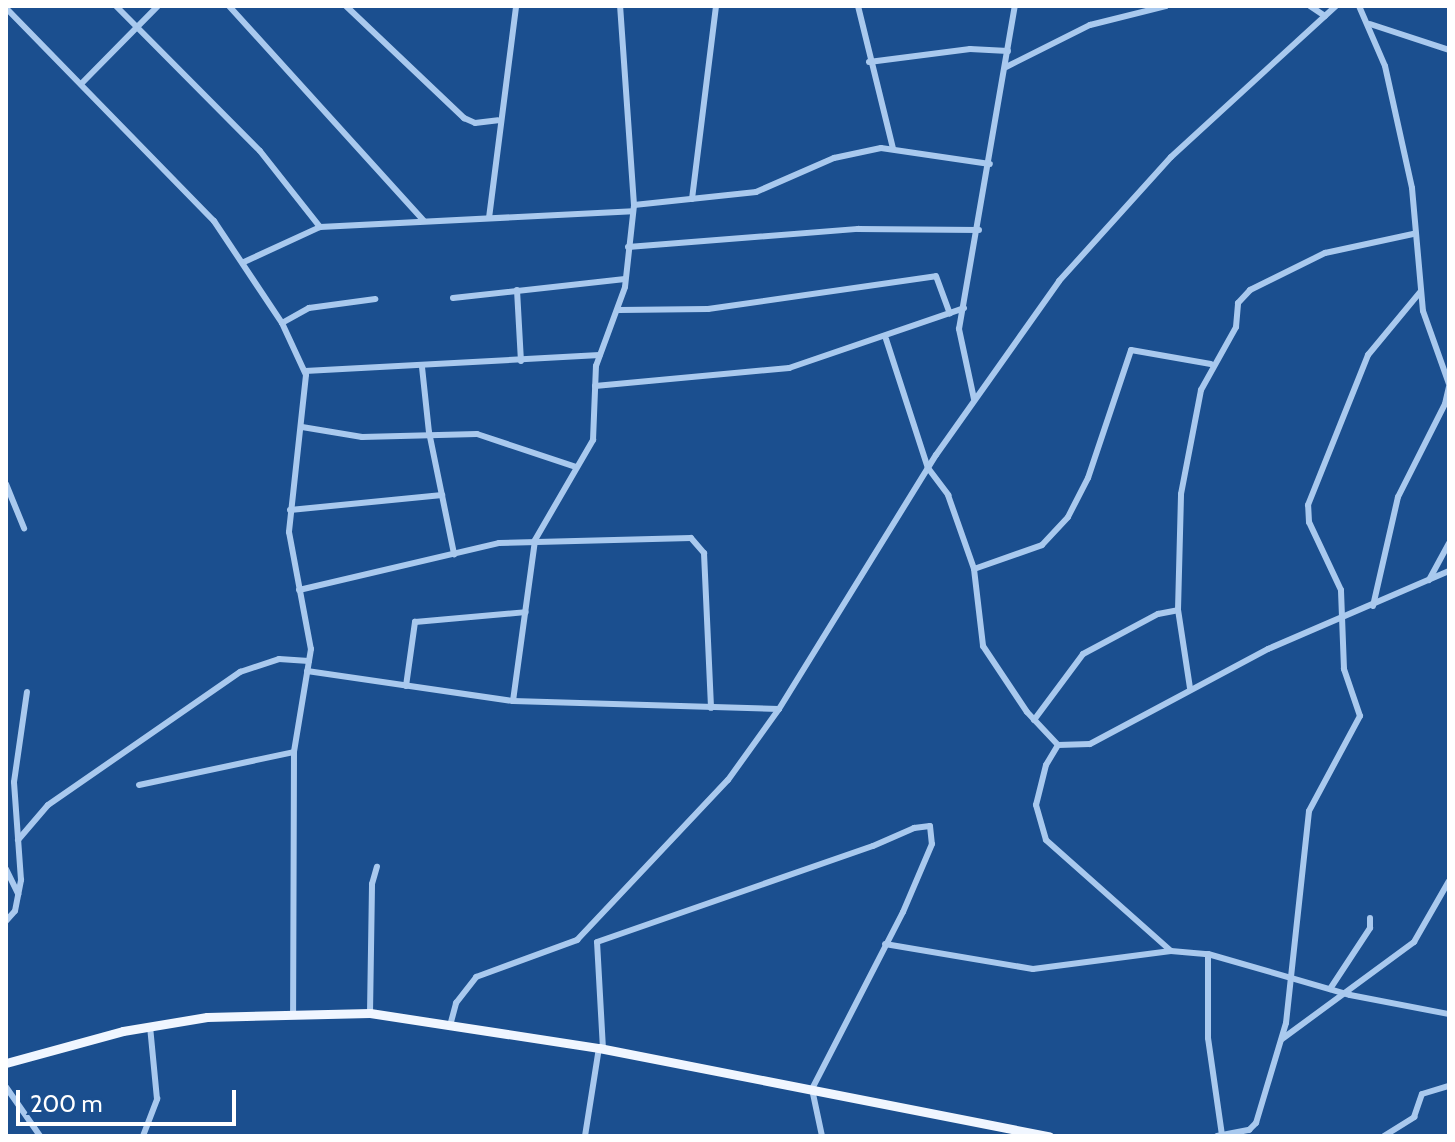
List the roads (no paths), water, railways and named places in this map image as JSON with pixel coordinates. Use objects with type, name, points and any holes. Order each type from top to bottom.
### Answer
[{"type":"main road","points":[[6,1063],[150,1026],[293,1012],[370,1013],[451,1022],[601,1049],[1049,1136]]},
{"type":"street","points":[[116,6],[260,151],[320,227]]},
{"type":"street","points":[[81,84],[158,6]]},
{"type":"street","points":[[229,6],[424,221]]},
{"type":"street","points":[[346,6],[464,118],[475,123],[498,120]]},
{"type":"street","points":[[489,218],[498,120],[516,6]]},
{"type":"street","points":[[513,701],[535,540],[593,440],[595,386],[600,355],[619,310],[625,279],[634,208],[620,6]]},
{"type":"street","points":[[692,199],[716,6]]},
{"type":"street","points":[[858,6],[869,62],[893,149]]},
{"type":"street","points":[[974,399],[959,336],[1015,6]]},
{"type":"street","points":[[1006,67],[1090,25],[1166,6]]},
{"type":"street","points":[[1310,6],[1325,16]]},
{"type":"street","points":[[451,1022],[456,1003],[476,977],[566,945],[591,926],[728,780],[779,709],[974,399],[1094,237],[1171,157],[1336,6]]},
{"type":"street","points":[[1359,6],[1370,24],[1385,66],[1412,188],[1413,234],[1421,291],[1449,381],[1445,404],[1398,497],[1373,606]]},
{"type":"street","points":[[6,8],[214,221],[282,323],[305,371],[302,427],[290,510],[290,553],[310,637],[294,752],[293,1012]]},
{"type":"street","points":[[1370,24],[1449,50]]},
{"type":"street","points":[[869,62],[970,49],[1008,51]]},
{"type":"street","points":[[244,262],[320,227],[634,208],[756,192],[834,158],[893,149],[990,164]]},
{"type":"street","points":[[628,247],[858,229],[979,230]]},
{"type":"street","points":[[1190,688],[1178,610],[1181,494],[1201,390],[1211,364],[1232,334],[1238,303],[1250,290],[1325,253],[1413,234]]},
{"type":"street","points":[[619,310],[708,309],[936,276],[950,314]]},
{"type":"street","points":[[453,298],[625,279]]},
{"type":"street","points":[[517,290],[521,361]]},
{"type":"street","points":[[1208,954],[1208,1038],[1220,1136],[1253,1128],[1282,1039],[1311,804],[1360,716],[1344,669],[1338,579],[1309,522],[1308,505],[1368,355],[1421,291]]},
{"type":"street","points":[[282,323],[309,308],[375,299]]},
{"type":"street","points":[[595,386],[777,370],[886,339],[964,308]]},
{"type":"street","points":[[886,339],[928,468],[948,495],[974,569],[983,646],[1034,720],[1058,745],[1090,744],[1190,688],[1449,571]]},
{"type":"street","points":[[974,569],[1042,545],[1068,517],[1088,478],[1131,350],[1211,364]]},
{"type":"street","points":[[305,371],[600,355]]},
{"type":"street","points":[[422,367],[429,432],[454,554]]},
{"type":"street","points":[[302,427],[362,437],[429,432],[504,439],[576,467]]},
{"type":"street","points":[[6,484],[24,528]]},
{"type":"street","points":[[290,510],[442,495]]},
{"type":"street","points":[[299,590],[454,554],[535,540],[697,540],[704,553],[711,708]]},
{"type":"street","points":[[1429,580],[1449,543]]},
{"type":"street","points":[[1034,720],[1083,654],[1158,614],[1178,610]]},
{"type":"street","points":[[406,686],[415,622],[526,612]]},
{"type":"street","points":[[18,840],[48,805],[240,672],[279,659],[309,661]]},
{"type":"street","points":[[307,671],[513,701],[779,709]]},
{"type":"street","points":[[6,921],[18,894],[14,782],[27,692]]},
{"type":"street","points":[[1058,745],[1046,765],[1036,805],[1046,840],[1171,951]]},
{"type":"street","points":[[139,785],[294,752]]},
{"type":"street","points":[[597,942],[873,846],[914,828],[930,826],[932,844],[812,1089],[822,1136]]},
{"type":"street","points":[[370,1013],[372,884],[377,867]]},
{"type":"street","points":[[6,869],[18,894]]},
{"type":"street","points":[[1282,1039],[1423,934],[1441,887],[1449,881]]},
{"type":"street","points":[[1330,989],[1370,928],[1370,918]]},
{"type":"street","points":[[585,1136],[601,1049],[597,942],[591,926]]},
{"type":"street","points":[[885,944],[1033,969],[1171,951],[1208,954],[1288,974],[1343,993],[1449,1014]]},
{"type":"street","points":[[143,1136],[157,1099],[150,1026]]},
{"type":"street","points":[[1384,1136],[1414,1117],[1422,1094],[1449,1086]]},
{"type":"street","points":[[6,1087],[40,1136]]}]
